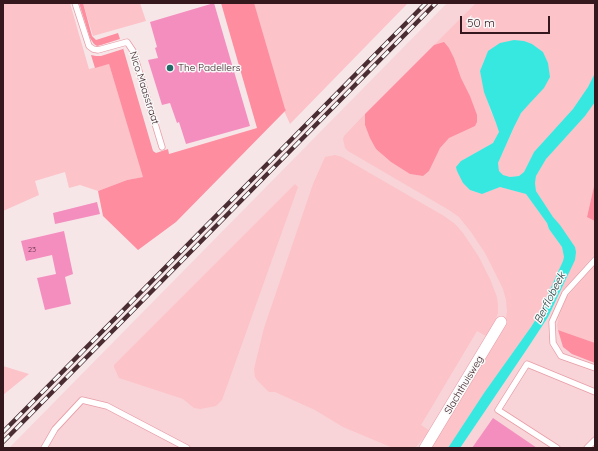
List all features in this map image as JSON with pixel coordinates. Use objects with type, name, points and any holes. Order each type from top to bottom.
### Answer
[{"type":"street","name":"Slachthuisweg","points":[[425,448],[502,322]]},
{"type":"lane","name":"Nico Maasstraat","points":[[76,3],[89,46],[98,50],[127,42],[133,51],[162,147]]},
{"type":"lane","points":[[595,260],[565,293],[552,322],[553,343],[561,356],[595,368]]},
{"type":"lane","points":[[556,448],[498,410],[527,364],[595,392]]},
{"type":"lane","points":[[44,448],[55,429],[82,400],[107,406],[187,448]]},
{"type":"lane","points":[[587,448],[595,440]]},
{"type":"shaded area","points":[[3,3],[70,3],[89,69],[109,64],[144,177],[127,180],[98,191],[80,185],[69,188],[65,172],[35,181],[39,195],[3,211]]},
{"type":"shaded area","points":[[79,3],[83,3],[92,36],[96,40],[118,33],[120,39],[97,46],[94,44],[90,38]]},
{"type":"shaded area","points":[[83,3],[140,3],[146,21],[93,36]]},
{"type":"shaded area","points":[[221,3],[254,3],[286,110],[176,222],[138,250],[103,216],[98,191],[127,180],[143,177],[109,64],[95,68],[91,55],[101,56],[123,48],[153,151],[156,153],[168,149],[169,154],[257,128]]},
{"type":"shaded area","points":[[248,3],[408,3],[290,124],[281,104]]},
{"type":"shaded area","points":[[447,3],[595,3],[595,448],[9,448]]},
{"type":"shaded area","points":[[476,3],[595,3],[595,73],[588,87],[573,109],[534,152],[524,172],[519,176],[510,177],[503,175],[499,171],[498,163],[521,113],[530,103],[548,63],[543,52],[532,44],[488,51],[484,60],[480,71],[490,110],[499,132],[493,143],[461,161],[463,183],[470,190],[482,194],[500,187],[526,194],[562,247],[564,257],[538,316],[484,393],[448,448],[430,448],[504,325],[507,311],[503,289],[485,253],[459,217],[348,151],[345,148],[343,139],[344,136],[365,114],[365,125],[376,149],[391,162],[410,174],[423,176],[429,171],[440,147],[449,138],[459,133],[473,105],[449,48],[444,43],[434,45]]},
{"type":"shaded area","points":[[444,42],[454,58],[461,78],[470,96],[477,115],[477,122],[475,126],[449,138],[440,148],[429,171],[423,176],[410,174],[391,162],[376,149],[365,125],[365,114],[434,45]]},
{"type":"shaded area","points":[[595,102],[595,182],[587,216],[595,221],[595,254],[563,290],[561,290],[567,277],[560,225],[536,191],[536,176],[546,159],[585,116]]},
{"type":"shaded area","points":[[335,155],[342,157],[444,216],[455,224],[479,257],[497,297],[498,313],[494,324],[486,336],[477,331],[421,425],[430,431],[415,448],[393,448],[343,427],[315,410],[275,392],[269,392],[255,377],[254,369],[264,328],[313,184],[325,157]]},
{"type":"shaded area","points":[[595,182],[595,221],[587,217]]},
{"type":"shaded area","points":[[295,184],[298,187],[222,400],[216,406],[200,409],[194,408],[183,399],[119,378],[114,365]]},
{"type":"shaded area","points":[[595,265],[595,343],[558,330],[557,325],[567,297]]},
{"type":"shaded area","points":[[558,330],[595,343],[595,363],[572,354],[563,347]]},
{"type":"shaded area","points":[[3,366],[29,374],[3,395]]},
{"type":"water","name":"Berflobeek","points":[[514,40],[532,44],[543,52],[548,63],[550,77],[544,88],[521,113],[514,127],[498,163],[499,171],[503,175],[510,177],[519,176],[524,172],[534,152],[573,109],[588,87],[595,73],[595,102],[585,116],[546,159],[536,176],[535,183],[536,191],[575,247],[575,260],[548,317],[527,349],[460,448],[448,448],[484,393],[538,316],[564,257],[562,247],[526,194],[500,187],[482,194],[470,190],[463,183],[456,167],[461,161],[493,143],[499,132],[484,92],[480,71],[488,51],[500,43]]},
{"type":"building","points":[[214,3],[250,126],[186,144],[179,122],[177,123],[170,103],[162,105],[148,60],[158,58],[155,48],[157,47],[150,22]]},
{"type":"building","points":[[97,202],[100,214],[55,224],[53,213]]},
{"type":"building","points":[[64,231],[73,274],[65,277],[71,304],[45,310],[37,278],[56,274],[52,255],[26,261],[21,241]]},
{"type":"building","points":[[493,418],[537,448],[472,448]]},
{"type":"railway","points":[[3,432],[426,3]]},
{"type":"railway","points":[[3,442],[436,3]]},
{"type":"place","name":"The Padellers","points":[[170,68]]}]
